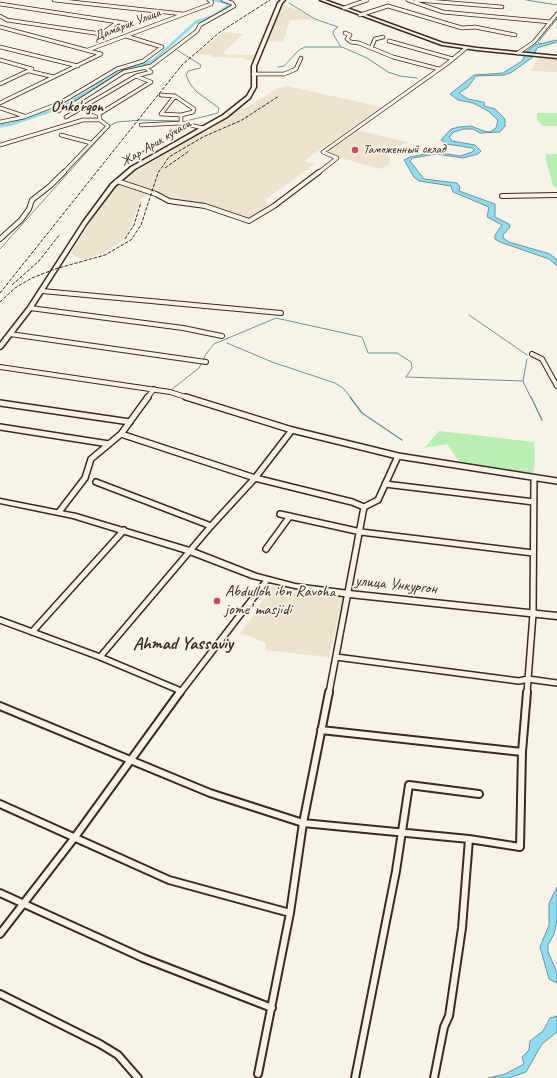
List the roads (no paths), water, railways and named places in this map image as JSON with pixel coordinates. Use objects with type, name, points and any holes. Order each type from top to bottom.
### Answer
[{"type":"main road","name":"Жар-Арик кўчаси","points":[[0,347],[42,291],[85,222],[117,181],[133,168],[243,103],[253,90],[252,74],[274,17],[283,0]]},
{"type":"main road","points":[[322,0],[433,41],[466,48],[557,57]]},
{"type":"main road","name":"улица Ункургон","points":[[0,501],[59,512],[124,530],[190,551],[267,580],[349,594],[557,616]]},
{"type":"street","points":[[54,0],[184,14]]},
{"type":"street","name":"Дамарик Улица","points":[[88,50],[212,2],[208,0]]},
{"type":"street","points":[[58,111],[77,102],[124,72],[151,66],[197,31],[200,25],[215,18],[234,6],[232,3],[224,0]]},
{"type":"street","points":[[344,8],[367,0]]},
{"type":"street","points":[[408,0],[443,12],[551,22]]},
{"type":"street","points":[[413,0],[502,7]]},
{"type":"street","points":[[0,4],[131,24]]},
{"type":"street","points":[[360,15],[388,6],[462,28],[475,27],[515,35]]},
{"type":"street","points":[[518,53],[534,42],[557,14]]},
{"type":"street","points":[[0,16],[7,20],[101,34],[118,22]]},
{"type":"street","points":[[0,27],[101,54],[0,103]]},
{"type":"street","points":[[345,33],[350,35],[347,39],[351,42],[393,57],[439,69]]},
{"type":"street","points":[[126,36],[162,48],[174,49]]},
{"type":"street","points":[[371,48],[375,39],[383,36]]},
{"type":"street","points":[[389,41],[453,59]]},
{"type":"street","points":[[0,47],[78,66]]},
{"type":"street","points":[[0,122],[24,117],[60,103],[117,69],[143,61],[162,48]]},
{"type":"street","points":[[117,181],[156,194],[169,201],[205,206],[249,221],[274,206],[337,158],[322,152],[453,59],[466,48]]},
{"type":"street","points":[[158,50],[171,51]]},
{"type":"street","points":[[252,74],[284,74],[296,68],[301,58]]},
{"type":"street","points":[[0,60],[32,69],[29,71]]},
{"type":"street","points":[[66,117],[136,76],[151,72],[145,67]]},
{"type":"street","points":[[0,84],[29,71],[54,77]]},
{"type":"street","points":[[99,114],[151,82],[136,76]]},
{"type":"street","points":[[161,95],[175,96],[194,109],[193,112],[181,115],[161,114],[175,96]]},
{"type":"street","points":[[0,108],[24,117]]},
{"type":"street","points":[[83,108],[99,114]]},
{"type":"street","points":[[99,114],[100,120]]},
{"type":"street","points":[[181,115],[181,123]]},
{"type":"street","points":[[0,145],[83,120],[100,120],[108,126],[50,186],[32,200],[29,209],[21,220],[0,239]]},
{"type":"street","points":[[141,125],[181,123],[202,128]]},
{"type":"street","points":[[61,136],[91,143]]},
{"type":"street","points":[[502,196],[557,195]]},
{"type":"street","points":[[42,291],[282,313]]},
{"type":"street","points":[[30,308],[183,328],[222,336]]},
{"type":"street","points":[[10,334],[206,362]]},
{"type":"street","points":[[532,354],[542,359],[556,383]]},
{"type":"street","points":[[0,367],[170,392],[292,430],[398,456],[557,481]]},
{"type":"street","points":[[59,512],[85,478],[91,459],[121,434],[154,389]]},
{"type":"street","points":[[0,404],[130,422]]},
{"type":"street","points":[[0,427],[109,444]]},
{"type":"street","points":[[100,657],[211,526],[255,478],[292,430]]},
{"type":"street","points":[[121,434],[255,478],[302,491],[352,502],[364,507],[378,500],[398,456]]},
{"type":"street","points":[[0,706],[210,794],[303,823],[469,839],[520,847],[522,752],[533,614],[534,478]]},
{"type":"street","points":[[96,482],[211,526]]},
{"type":"street","points":[[385,484],[534,502]]},
{"type":"street","points":[[258,1074],[290,913],[303,823],[361,532],[364,507]]},
{"type":"street","points":[[280,514],[361,532],[533,553]]},
{"type":"street","points":[[266,549],[290,516]]},
{"type":"street","points":[[32,632],[124,530]]},
{"type":"street","points":[[0,934],[75,837],[129,761],[267,580]]},
{"type":"street","points":[[0,620],[100,657],[181,692]]},
{"type":"street","points":[[336,657],[520,681],[528,679],[557,683]]},
{"type":"street","points":[[321,730],[522,752]]},
{"type":"street","points":[[355,1078],[370,991],[403,832],[409,785],[478,794]]},
{"type":"street","points":[[0,804],[169,880],[290,913]]},
{"type":"street","points":[[434,1078],[444,1027],[449,1016],[462,928],[469,839]]},
{"type":"street","points":[[0,893],[143,958],[272,1008]]},
{"type":"street","points":[[0,994],[100,1044],[118,1055],[138,1078]]},
{"type":"water","points":[[557,40],[557,42],[537,48],[533,57],[512,72],[505,75],[476,76],[468,87],[459,93],[468,99],[485,103],[484,106],[495,109],[505,119],[505,126],[500,132],[480,133],[473,129],[464,129],[454,132],[449,137],[452,141],[475,145],[481,151],[478,154],[463,158],[436,154],[413,158],[410,161],[424,179],[457,183],[460,187],[459,191],[495,204],[495,217],[509,224],[510,227],[503,235],[503,238],[509,242],[550,254],[557,260],[557,266],[549,259],[495,239],[495,235],[502,225],[487,217],[489,207],[453,192],[451,186],[419,181],[414,177],[404,160],[410,157],[434,152],[460,156],[472,152],[474,150],[472,148],[447,144],[441,140],[451,129],[459,127],[471,126],[490,132],[496,128],[498,120],[488,111],[473,103],[458,100],[450,94],[474,75],[503,73],[522,61],[527,51],[535,45]]},
{"type":"water","points":[[557,887],[557,920],[554,934],[548,945],[548,952],[557,972],[557,983],[549,979],[540,947],[549,925],[549,903]]},
{"type":"water","points":[[557,1016],[557,1032],[542,1044],[526,1072],[509,1078],[488,1078],[505,1074],[524,1064],[522,1057],[529,1050],[530,1041],[543,1031],[550,1018]]},
{"type":"waterway","points":[[0,126],[12,124],[62,107],[122,71],[153,61],[196,22],[214,16],[228,6],[227,3],[216,0]]},
{"type":"waterway","points":[[526,0],[557,5]]},
{"type":"waterway","points":[[289,3],[315,19],[338,27],[334,30],[333,34],[341,47]]},
{"type":"waterway","points":[[539,41],[557,19]]},
{"type":"waterway","points":[[278,67],[284,66],[299,50],[305,47],[341,47]]},
{"type":"waterway","points":[[341,47],[367,58],[388,72],[400,76],[417,78]]},
{"type":"waterway","points":[[177,50],[201,65],[200,68],[188,71],[186,75],[190,84],[197,92],[219,108],[218,113],[186,121]]},
{"type":"waterway","points":[[0,249],[111,125],[117,122],[141,120],[180,121]]},
{"type":"waterway","points":[[469,315],[527,355]]},
{"type":"waterway","points":[[171,390],[199,368],[206,354],[214,344],[276,318],[362,337],[368,353],[397,353],[411,362],[412,368],[406,377],[523,381]]},
{"type":"waterway","points":[[227,343],[272,362],[335,383],[343,388],[351,398]]},
{"type":"waterway","points":[[523,381],[527,359]]},
{"type":"waterway","points":[[523,381],[531,398]]},
{"type":"waterway","points":[[350,397],[362,413],[402,440]]},
{"type":"waterway","points":[[531,397],[542,420]]},
{"type":"railway","points":[[0,293],[182,65],[220,32],[270,0]]},
{"type":"railway","points":[[0,302],[15,288],[32,278],[55,269],[105,255],[131,240],[141,225],[158,173],[169,157],[203,137],[242,120],[279,96]]},
{"type":"railway","points":[[165,168],[189,151]]},
{"type":"railway","points":[[125,239],[134,225],[141,202]]},
{"type":"railway","points":[[12,285],[39,261],[60,234]]},
{"type":"place","name":"Таможенный склад","points":[[355,150]]},
{"type":"place","name":"Abdulloh ibn Ravoha jome’ masjidi","points":[[217,601]]},
{"type":"district","name":"O'nko'rgon","points":[[77,107]]},
{"type":"district","name":"Ahmad Yassaviy","points":[[183,644]]}]
